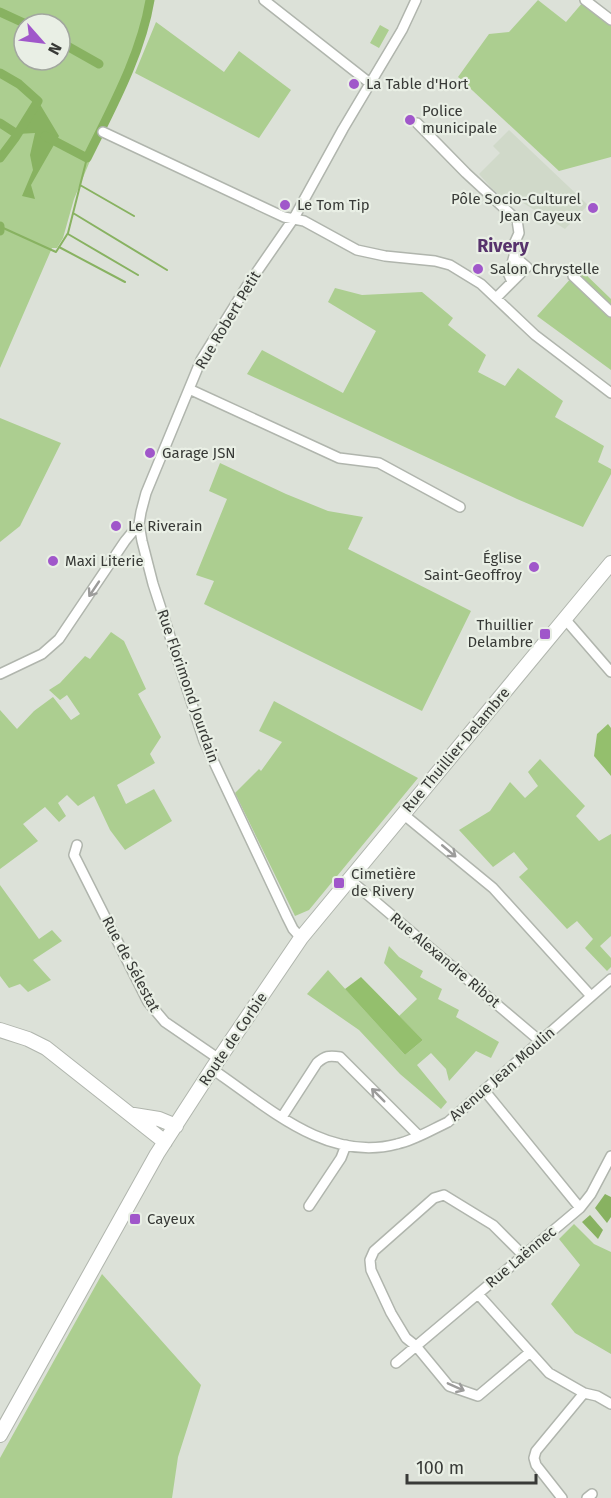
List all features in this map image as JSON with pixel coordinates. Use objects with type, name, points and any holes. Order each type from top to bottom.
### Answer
[{"type":"main road","name":"Rue Thuillier-Delambre","points":[[302,938],[611,563]]},
{"type":"main road","name":"Route de Corbie","points":[[0,1436],[165,1142],[215,1064],[302,938]]},
{"type":"main road","points":[[0,1030],[28,1039],[46,1048],[165,1142]]},
{"type":"main road","points":[[132,1115],[159,1119],[176,1126]]},
{"type":"street","points":[[264,0],[371,84]]},
{"type":"street","name":"Rue Robert Petit","points":[[139,524],[146,494],[201,360],[215,335],[294,218],[417,0]]},
{"type":"street","points":[[585,0],[611,20]]},
{"type":"street","points":[[417,123],[517,220],[519,233],[514,243],[514,256],[509,275],[512,282]]},
{"type":"street","points":[[103,132],[284,217],[304,220],[357,250],[450,265],[480,284],[535,335],[611,393]]},
{"type":"street","points":[[496,298],[527,267],[514,256]]},
{"type":"street","points":[[573,276],[611,312]]},
{"type":"street","points":[[189,389],[339,458],[379,463],[460,507]]},
{"type":"street","points":[[0,674],[42,654],[59,639],[139,524]]},
{"type":"street","name":"Rue Florimond Jourdain","points":[[139,524],[153,584],[204,741],[287,917],[302,938]]},
{"type":"street","points":[[565,619],[611,672]]},
{"type":"street","points":[[404,814],[493,888],[591,996]]},
{"type":"street","name":"Rue de Sélestat","points":[[76,845],[74,855],[148,1002],[165,1022],[215,1064]]},
{"type":"street","name":"Rue Alexandre Ribot","points":[[350,879],[540,1041]]},
{"type":"street","name":"Avenue Jean Moulin","points":[[215,1064],[282,1117],[322,1139],[346,1145],[382,1147],[398,1144],[448,1122],[611,980]]},
{"type":"street","points":[[282,1117],[317,1063],[323,1057],[334,1056],[339,1057],[419,1136]]},
{"type":"street","points":[[484,1090],[580,1208]]},
{"type":"street","points":[[309,1206],[341,1158],[346,1145]]},
{"type":"street","name":"Rue Laënnec","points":[[396,1363],[580,1208],[591,1194],[611,1156]]},
{"type":"street","points":[[523,1255],[493,1225],[444,1196],[434,1198],[374,1251],[370,1260],[370,1270],[406,1338],[416,1346],[449,1386],[478,1396],[529,1353]]},
{"type":"street","points":[[478,1294],[549,1374],[584,1394],[597,1396],[611,1404]]},
{"type":"street","points":[[562,1498],[534,1458],[536,1451],[584,1394]]},
{"type":"shaded area","points":[[0,0],[153,0],[134,56],[74,199],[63,238],[57,248],[52,248],[0,368]]},
{"type":"shaded area","points":[[538,0],[566,22],[583,2],[611,23],[611,157],[559,171],[458,77],[489,34],[509,32]]},
{"type":"shaded area","points":[[156,22],[224,72],[239,51],[291,90],[259,138],[135,73]]},
{"type":"shaded area","points":[[380,25],[389,30],[379,48],[370,43]]},
{"type":"shaded area","points":[[38,101],[59,136],[31,185],[35,199],[22,196],[33,170],[30,155],[35,133],[17,134]]},
{"type":"shaded area","points":[[509,130],[588,205],[565,229],[520,201],[504,202],[479,174],[500,153],[493,146]]},
{"type":"shaded area","points":[[581,270],[611,299],[611,370],[537,316]]},
{"type":"shaded area","points":[[335,288],[362,295],[422,292],[453,318],[448,325],[486,355],[478,372],[505,386],[518,368],[563,401],[555,417],[604,446],[598,462],[611,469],[611,474],[583,527],[517,499],[247,374],[262,350],[343,393],[376,331],[328,302]]},
{"type":"shaded area","points":[[0,418],[61,443],[20,526],[0,542]]},
{"type":"shaded area","points":[[220,463],[328,511],[363,517],[348,549],[471,611],[422,711],[204,604],[214,581],[196,575],[227,499],[209,491]]},
{"type":"shaded area","points":[[111,632],[124,641],[146,689],[138,694],[161,737],[150,754],[155,763],[117,785],[126,804],[154,789],[172,821],[125,850],[110,830],[94,796],[78,806],[67,795],[58,803],[66,816],[59,822],[45,807],[23,824],[38,841],[0,869],[0,710],[17,729],[34,711],[53,697],[71,720],[80,714],[67,695],[60,700],[49,690],[60,683],[85,656],[90,659]]},
{"type":"shaded area","points":[[274,701],[418,778],[309,910],[295,916],[235,793],[259,769],[261,771],[282,742],[259,731]]},
{"type":"shaded area","points":[[608,724],[611,728],[611,776],[594,756],[597,734]]},
{"type":"shaded area","points":[[540,759],[585,806],[576,816],[599,841],[611,834],[611,936],[600,946],[611,958],[611,967],[607,971],[585,948],[593,939],[577,921],[567,929],[519,877],[528,869],[514,852],[493,867],[459,830],[490,811],[510,782],[525,798],[538,786],[528,772]]},
{"type":"shaded area","points":[[0,885],[39,939],[52,930],[62,941],[33,960],[51,980],[28,992],[20,984],[9,988],[0,976]]},
{"type":"shaded area","points":[[389,946],[399,957],[423,971],[420,977],[442,989],[438,999],[459,1010],[456,1017],[499,1042],[491,1058],[476,1051],[449,1081],[446,1069],[431,1053],[417,1065],[447,1102],[441,1109],[400,1074],[359,1030],[307,994],[328,970],[405,1055],[423,1040],[399,1016],[417,999],[384,963]]},
{"type":"shaded area","points":[[361,977],[423,1040],[405,1055],[345,989]]},
{"type":"shaded area","points":[[605,1194],[611,1197],[611,1217],[607,1223],[595,1208]]},
{"type":"shaded area","points":[[590,1215],[603,1230],[598,1239],[582,1222]]},
{"type":"shaded area","points":[[574,1224],[594,1244],[611,1252],[611,1354],[575,1333],[551,1304],[580,1265],[559,1239]]},
{"type":"shaded area","points":[[102,1274],[201,1385],[178,1457],[172,1498],[0,1498],[0,1458]]},
{"type":"waterway","points":[[45,136],[87,158],[115,101],[140,41],[150,0]]},
{"type":"waterway","points":[[0,12],[12,18]]},
{"type":"waterway","points":[[72,49],[99,64]]},
{"type":"waterway","points":[[0,73],[19,84],[38,101],[0,158]]},
{"type":"waterway","points":[[0,123],[17,134]]},
{"type":"waterway","points":[[1,227],[56,252],[68,233],[87,158]]},
{"type":"waterway","points":[[80,185],[134,216]]},
{"type":"waterway","points":[[73,213],[167,270]]},
{"type":"waterway","points":[[0,226],[0,231]]},
{"type":"waterway","points":[[68,234],[138,275]]},
{"type":"waterway","points":[[59,247],[125,282]]},
{"type":"place","name":"La Table d'Hort","points":[[354,84]]},
{"type":"place","name":"Police municipale","points":[[410,120]]},
{"type":"place","name":"Le Tom Tip","points":[[285,205]]},
{"type":"place","name":"Pôle Socio-Culturel Jean Cayeux","points":[[593,208]]},
{"type":"place","name":"Salon Chrystelle","points":[[478,269]]},
{"type":"place","name":"Garage JSN","points":[[150,453]]},
{"type":"place","name":"Le Riverain","points":[[116,526]]},
{"type":"place","name":"Maxi Literie","points":[[53,561]]},
{"type":"place","name":"Église Saint-Geoffroy","points":[[534,567]]},
{"type":"place","name":"Thuillier Delambre","points":[[545,634]]},
{"type":"place","name":"Cimetière de Rivery","points":[[339,883]]},
{"type":"place","name":"Cayeux","points":[[135,1219]]},
{"type":"district","name":"Rivery","points":[[503,246]]}]
